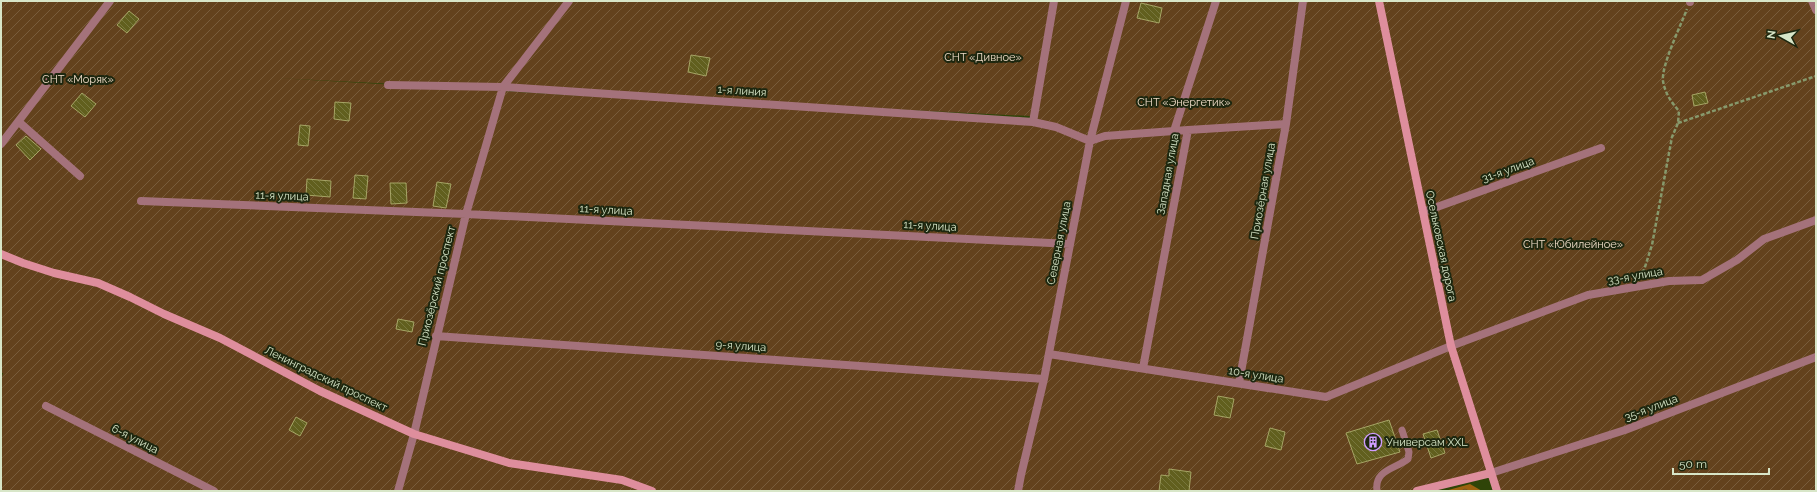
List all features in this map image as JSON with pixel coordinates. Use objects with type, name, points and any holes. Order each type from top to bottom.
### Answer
[{"type":"street","points":[[1,144],[110,1]]},
{"type":"street","points":[[503,87],[569,1]]},
{"type":"street","points":[[1033,122],[1054,1]]},
{"type":"street","name":"Северная улица","points":[[1018,491],[1049,354],[1090,141],[1126,1]]},
{"type":"street","name":"Западная улица","points":[[1143,368],[1188,130],[1174,131],[1216,1]]},
{"type":"street","name":"Приозёрная улица","points":[[1239,384],[1286,124],[1303,1]]},
{"type":"street","name":"Осельковская дорога","points":[[1379,1],[1451,346],[1497,491]]},
{"type":"street","points":[[1812,1],[1816,10]]},
{"type":"street","name":"1-я линия","points":[[388,85],[503,87],[1033,122],[1056,127],[1090,141]]},
{"type":"street","name":"Приозёрский проспект","points":[[398,491],[414,434],[466,214],[503,87]]},
{"type":"street","points":[[19,122],[80,176]]},
{"type":"street","points":[[1188,130],[1286,124]]},
{"type":"street","points":[[1090,141],[1106,136],[1174,131]]},
{"type":"street","name":"31-я улица","points":[[1423,212],[1601,148]]},
{"type":"street","name":"11-я улица","points":[[141,201],[466,214],[1070,244]]},
{"type":"street","name":"33-я улица","points":[[1451,346],[1588,295],[1669,281],[1702,280],[1737,260],[1764,239],[1816,220]]},
{"type":"street","name":"Ленинградский проспект","points":[[1,254],[54,273],[98,283],[130,296],[164,314],[220,338],[327,394],[414,434],[509,463],[622,480],[652,491]]},
{"type":"street","name":"9-я улица","points":[[436,336],[1044,378]]},
{"type":"street","name":"10-я улица","points":[[1049,354],[1326,397],[1451,346]]},
{"type":"street","name":"35-я улица","points":[[1491,473],[1625,430],[1816,357]]},
{"type":"street","name":"6-я улица","points":[[46,406],[214,491]]},
{"type":"street","points":[[1417,491],[1491,473]]},
{"type":"lane","points":[[1377,491],[1377,482],[1382,474],[1408,459],[1409,452],[1402,430]]},
{"type":"path","points":[[1618,290],[1644,270],[1652,245],[1672,137],[1678,123],[1679,111],[1668,98],[1663,79],[1666,63],[1690,1]]},
{"type":"path","points":[[1678,123],[1816,76]]},
{"type":"green space","name":"СНТ «Юбилейное»","points":[[1,1],[1816,1],[1816,491],[1497,491],[1491,473],[1417,491],[1,491],[1,380],[3,373],[1,373]],"holes":[[[276,78],[1030,116],[1083,137],[1033,122]]]},
{"type":"green space","points":[[1470,484],[1482,491],[1445,491]]},
{"type":"building","points":[[1141,3],[1162,8],[1159,23],[1137,18]]},
{"type":"building","points":[[129,11],[139,19],[127,33],[117,25]]},
{"type":"building","points":[[691,55],[710,58],[706,76],[688,72]]},
{"type":"building","points":[[1705,92],[1708,103],[1694,106],[1692,95]]},
{"type":"building","points":[[82,93],[96,104],[85,117],[71,106]]},
{"type":"building","points":[[335,102],[351,103],[349,121],[334,119]]},
{"type":"building","points":[[300,125],[310,126],[308,146],[298,145]]},
{"type":"building","points":[[26,136],[41,149],[30,160],[16,145]]},
{"type":"building","points":[[355,175],[368,176],[366,199],[353,198]]},
{"type":"building","points":[[307,179],[331,181],[330,197],[306,195]]},
{"type":"building","points":[[437,182],[451,184],[446,208],[433,206]]},
{"type":"building","points":[[390,183],[406,183],[407,203],[391,204]]},
{"type":"building","points":[[398,319],[414,322],[412,332],[396,329]]},
{"type":"building","points":[[1218,396],[1234,399],[1230,418],[1214,415]]},
{"type":"building","points":[[296,417],[307,423],[300,436],[289,430]]},
{"type":"building","name":"Универсам XXL","points":[[1389,420],[1400,452],[1357,464],[1346,433]]},
{"type":"building","points":[[1270,428],[1285,432],[1281,450],[1265,446]]},
{"type":"building","points":[[1437,430],[1445,453],[1431,458],[1423,434]]},
{"type":"building","points":[[1169,469],[1191,472],[1189,491],[1159,491],[1161,475],[1169,476]]},
{"type":"place","name":"Универсам XXL","points":[[1373,442]]},
{"type":"park label","name":"СНТ «Дивное»","points":[[983,57]]},
{"type":"park label","name":"СНТ «Моряк»","points":[[78,79]]},
{"type":"park label","name":"СНТ «Энергетик»","points":[[1184,102]]}]
